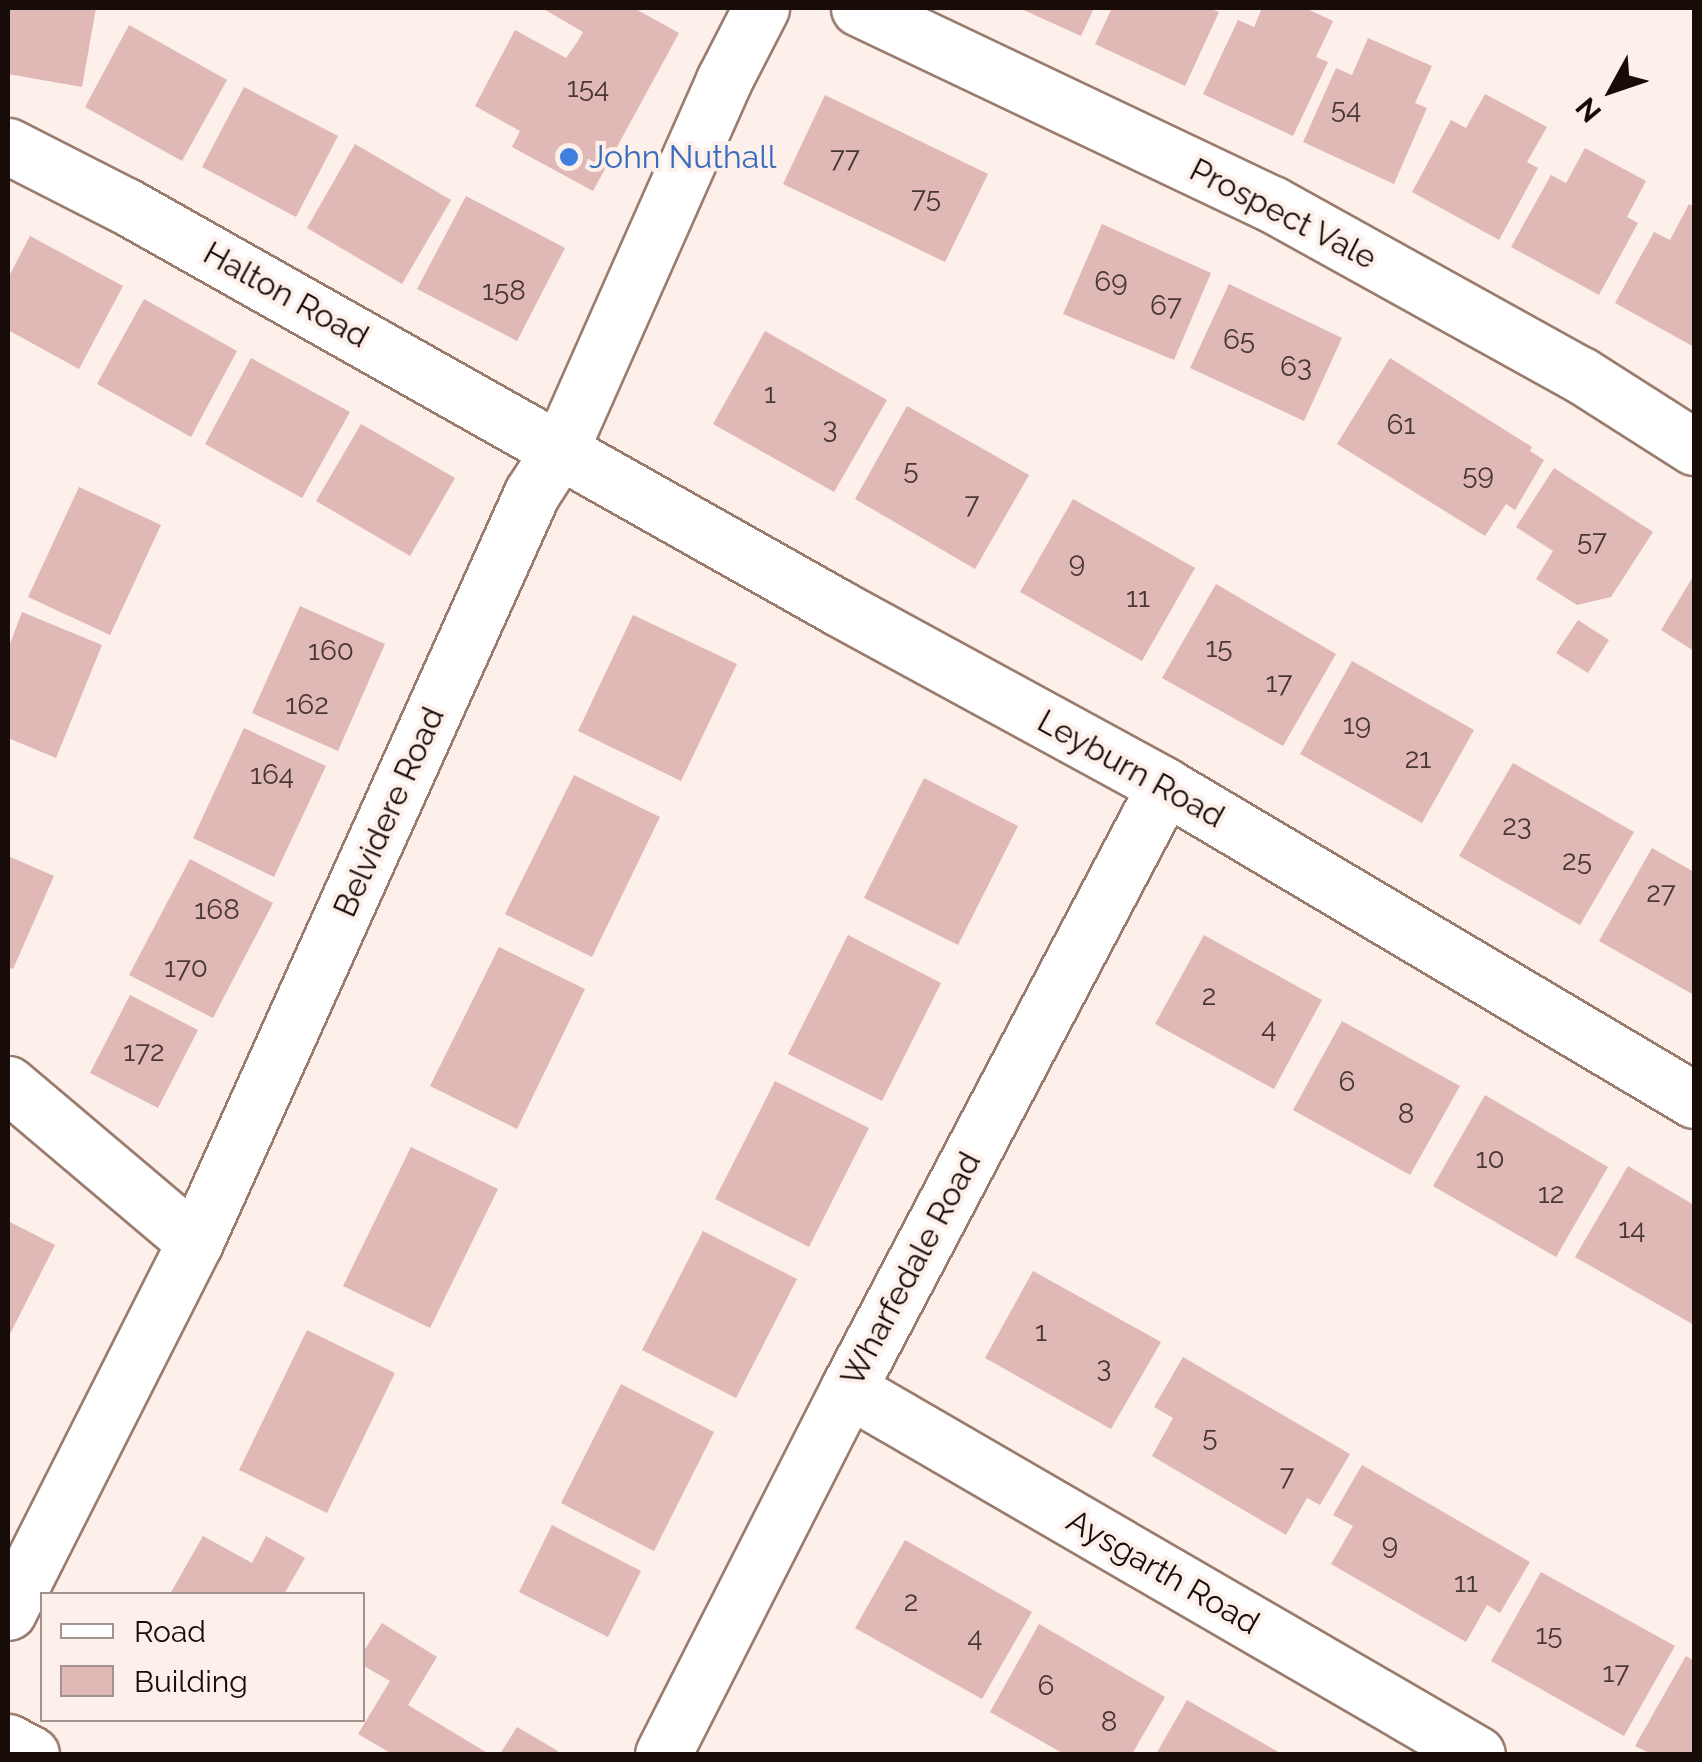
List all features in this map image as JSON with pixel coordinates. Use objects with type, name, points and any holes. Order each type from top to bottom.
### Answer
[{"type":"street","name":"Prospect Vale","points":[[858,8],[1272,204],[1581,375],[1694,447]]},
{"type":"street","name":"Belvidere Road","points":[[8,1612],[195,1242],[532,493],[561,448],[755,10]]},
{"type":"street","name":"Halton Road","points":[[8,146],[126,206],[561,448]]},
{"type":"street","name":"Leyburn Road","points":[[561,448],[840,608],[1165,786],[1694,1100]]},
{"type":"street","name":"Wharfedale Road","points":[[662,1754],[848,1389],[1165,786]]},
{"type":"street","points":[[8,1084],[195,1242]]},
{"type":"street","name":"Aysgarth Road","points":[[848,1389],[1477,1754]]},
{"type":"street","points":[[8,1742],[30,1754]]},
{"type":"building","points":[[8,8],[96,8],[82,87],[8,74]]},
{"type":"building","points":[[542,8],[634,8],[679,33],[593,191],[512,147],[520,131],[475,106],[515,30],[566,58],[578,41],[583,32]]},
{"type":"building","points":[[1019,8],[1094,8],[1081,36]]},
{"type":"building","points":[[1112,8],[1208,8],[1219,12],[1185,86],[1095,44]]},
{"type":"building","points":[[1262,8],[1305,8],[1333,21],[1316,57],[1328,62],[1293,136],[1203,94],[1238,20],[1254,27]]},
{"type":"building","points":[[129,25],[227,80],[182,161],[85,107]]},
{"type":"building","points":[[1368,38],[1432,66],[1415,103],[1427,108],[1394,184],[1303,142],[1336,68],[1352,75]]},
{"type":"building","points":[[244,87],[338,136],[296,217],[202,167]]},
{"type":"building","points":[[1485,94],[1547,127],[1527,162],[1538,168],[1499,240],[1412,192],[1451,120],[1466,128]]},
{"type":"building","points":[[825,95],[988,174],[945,262],[783,184]]},
{"type":"building","points":[[355,144],[451,200],[402,284],[307,228]]},
{"type":"building","points":[[1585,148],[1646,181],[1627,217],[1638,223],[1599,295],[1511,247],[1551,175],[1566,183]]},
{"type":"building","points":[[466,196],[565,248],[517,341],[417,289]]},
{"type":"building","points":[[1689,204],[1694,207],[1694,347],[1615,303],[1654,232],[1670,240]]},
{"type":"building","points":[[1102,224],[1211,273],[1174,360],[1063,314]]},
{"type":"building","points":[[30,236],[123,286],[79,369],[8,330],[8,278]]},
{"type":"building","points":[[1229,284],[1342,338],[1304,421],[1190,368]]},
{"type":"building","points":[[144,299],[237,351],[191,437],[97,384]]},
{"type":"building","points":[[765,331],[887,400],[834,492],[713,424]]},
{"type":"building","points":[[251,358],[350,412],[302,498],[205,444]]},
{"type":"building","points":[[1390,358],[1532,447],[1530,451],[1544,460],[1515,510],[1506,504],[1485,536],[1337,444]]},
{"type":"building","points":[[907,406],[1029,475],[975,569],[855,499]]},
{"type":"building","points":[[361,424],[455,478],[410,556],[316,501]]},
{"type":"building","points":[[1554,468],[1653,532],[1611,597],[1577,605],[1536,579],[1553,551],[1516,527]]},
{"type":"building","points":[[79,487],[161,525],[110,635],[28,597]]},
{"type":"building","points":[[1073,499],[1195,568],[1142,661],[1020,592]]},
{"type":"building","points":[[1694,575],[1694,651],[1661,630]]},
{"type":"building","points":[[1216,584],[1336,654],[1283,746],[1162,678]]},
{"type":"building","points":[[300,606],[385,644],[338,751],[252,713]]},
{"type":"building","points":[[22,612],[102,645],[56,758],[8,738],[8,649]]},
{"type":"building","points":[[633,615],[737,664],[681,781],[578,731]]},
{"type":"building","points":[[1578,620],[1609,640],[1588,673],[1556,653]]},
{"type":"building","points":[[1352,661],[1474,730],[1422,823],[1300,754]]},
{"type":"building","points":[[244,728],[326,766],[274,877],[193,838]]},
{"type":"building","points":[[1513,763],[1634,832],[1580,925],[1459,856]]},
{"type":"building","points":[[574,775],[660,817],[592,957],[505,914]]},
{"type":"building","points":[[924,778],[1018,826],[958,945],[864,898]]},
{"type":"building","points":[[1652,848],[1694,872],[1694,995],[1599,941]]},
{"type":"building","points":[[8,856],[54,876],[13,969],[8,967]]},
{"type":"building","points":[[190,859],[273,903],[213,1018],[129,975]]},
{"type":"building","points":[[848,935],[941,983],[882,1101],[788,1054]]},
{"type":"building","points":[[1204,935],[1322,1000],[1274,1089],[1155,1024]]},
{"type":"building","points":[[499,947],[585,989],[517,1129],[430,1086]]},
{"type":"building","points":[[130,995],[198,1030],[158,1108],[90,1073]]},
{"type":"building","points":[[1342,1021],[1460,1086],[1410,1175],[1293,1110]]},
{"type":"building","points":[[775,1081],[869,1128],[809,1247],[715,1199]]},
{"type":"building","points":[[1485,1095],[1608,1167],[1556,1257],[1433,1186]]},
{"type":"building","points":[[411,1147],[498,1189],[430,1328],[343,1286]]},
{"type":"building","points":[[1628,1166],[1694,1205],[1694,1325],[1575,1257]]},
{"type":"building","points":[[8,1221],[55,1245],[8,1338]]},
{"type":"building","points":[[703,1231],[797,1279],[736,1398],[642,1350]]},
{"type":"building","points":[[1033,1271],[1161,1342],[1111,1429],[985,1358]]},
{"type":"building","points":[[307,1330],[395,1373],[327,1513],[239,1470]]},
{"type":"building","points":[[1183,1357],[1350,1454],[1320,1505],[1307,1498],[1286,1535],[1152,1456],[1173,1418],[1154,1407]]},
{"type":"building","points":[[621,1384],[714,1432],[654,1551],[561,1503]]},
{"type":"building","points":[[1362,1465],[1530,1562],[1500,1613],[1487,1605],[1466,1642],[1331,1564],[1353,1526],[1333,1515]]},
{"type":"building","points":[[552,1525],[641,1571],[608,1637],[519,1592]]},
{"type":"building","points":[[203,1536],[252,1563],[266,1536],[305,1558],[285,1592],[171,1592]]},
{"type":"building","points":[[905,1540],[1032,1612],[982,1699],[855,1628]]},
{"type":"building","points":[[1541,1572],[1675,1646],[1624,1736],[1491,1661]]},
{"type":"building","points":[[382,1623],[437,1657],[408,1705],[489,1754],[392,1754],[358,1734],[390,1681],[365,1667],[365,1649]]},
{"type":"building","points":[[1039,1624],[1165,1697],[1132,1754],[1064,1754],[990,1712]]},
{"type":"building","points":[[1686,1656],[1694,1661],[1694,1754],[1651,1754],[1635,1746]]},
{"type":"building","points":[[1187,1700],[1245,1733],[1282,1754],[1156,1754]]},
{"type":"building","points":[[517,1727],[558,1751],[500,1754]]},
{"type":"place","name":"John Nuthall","points":[[569,157]]}]
